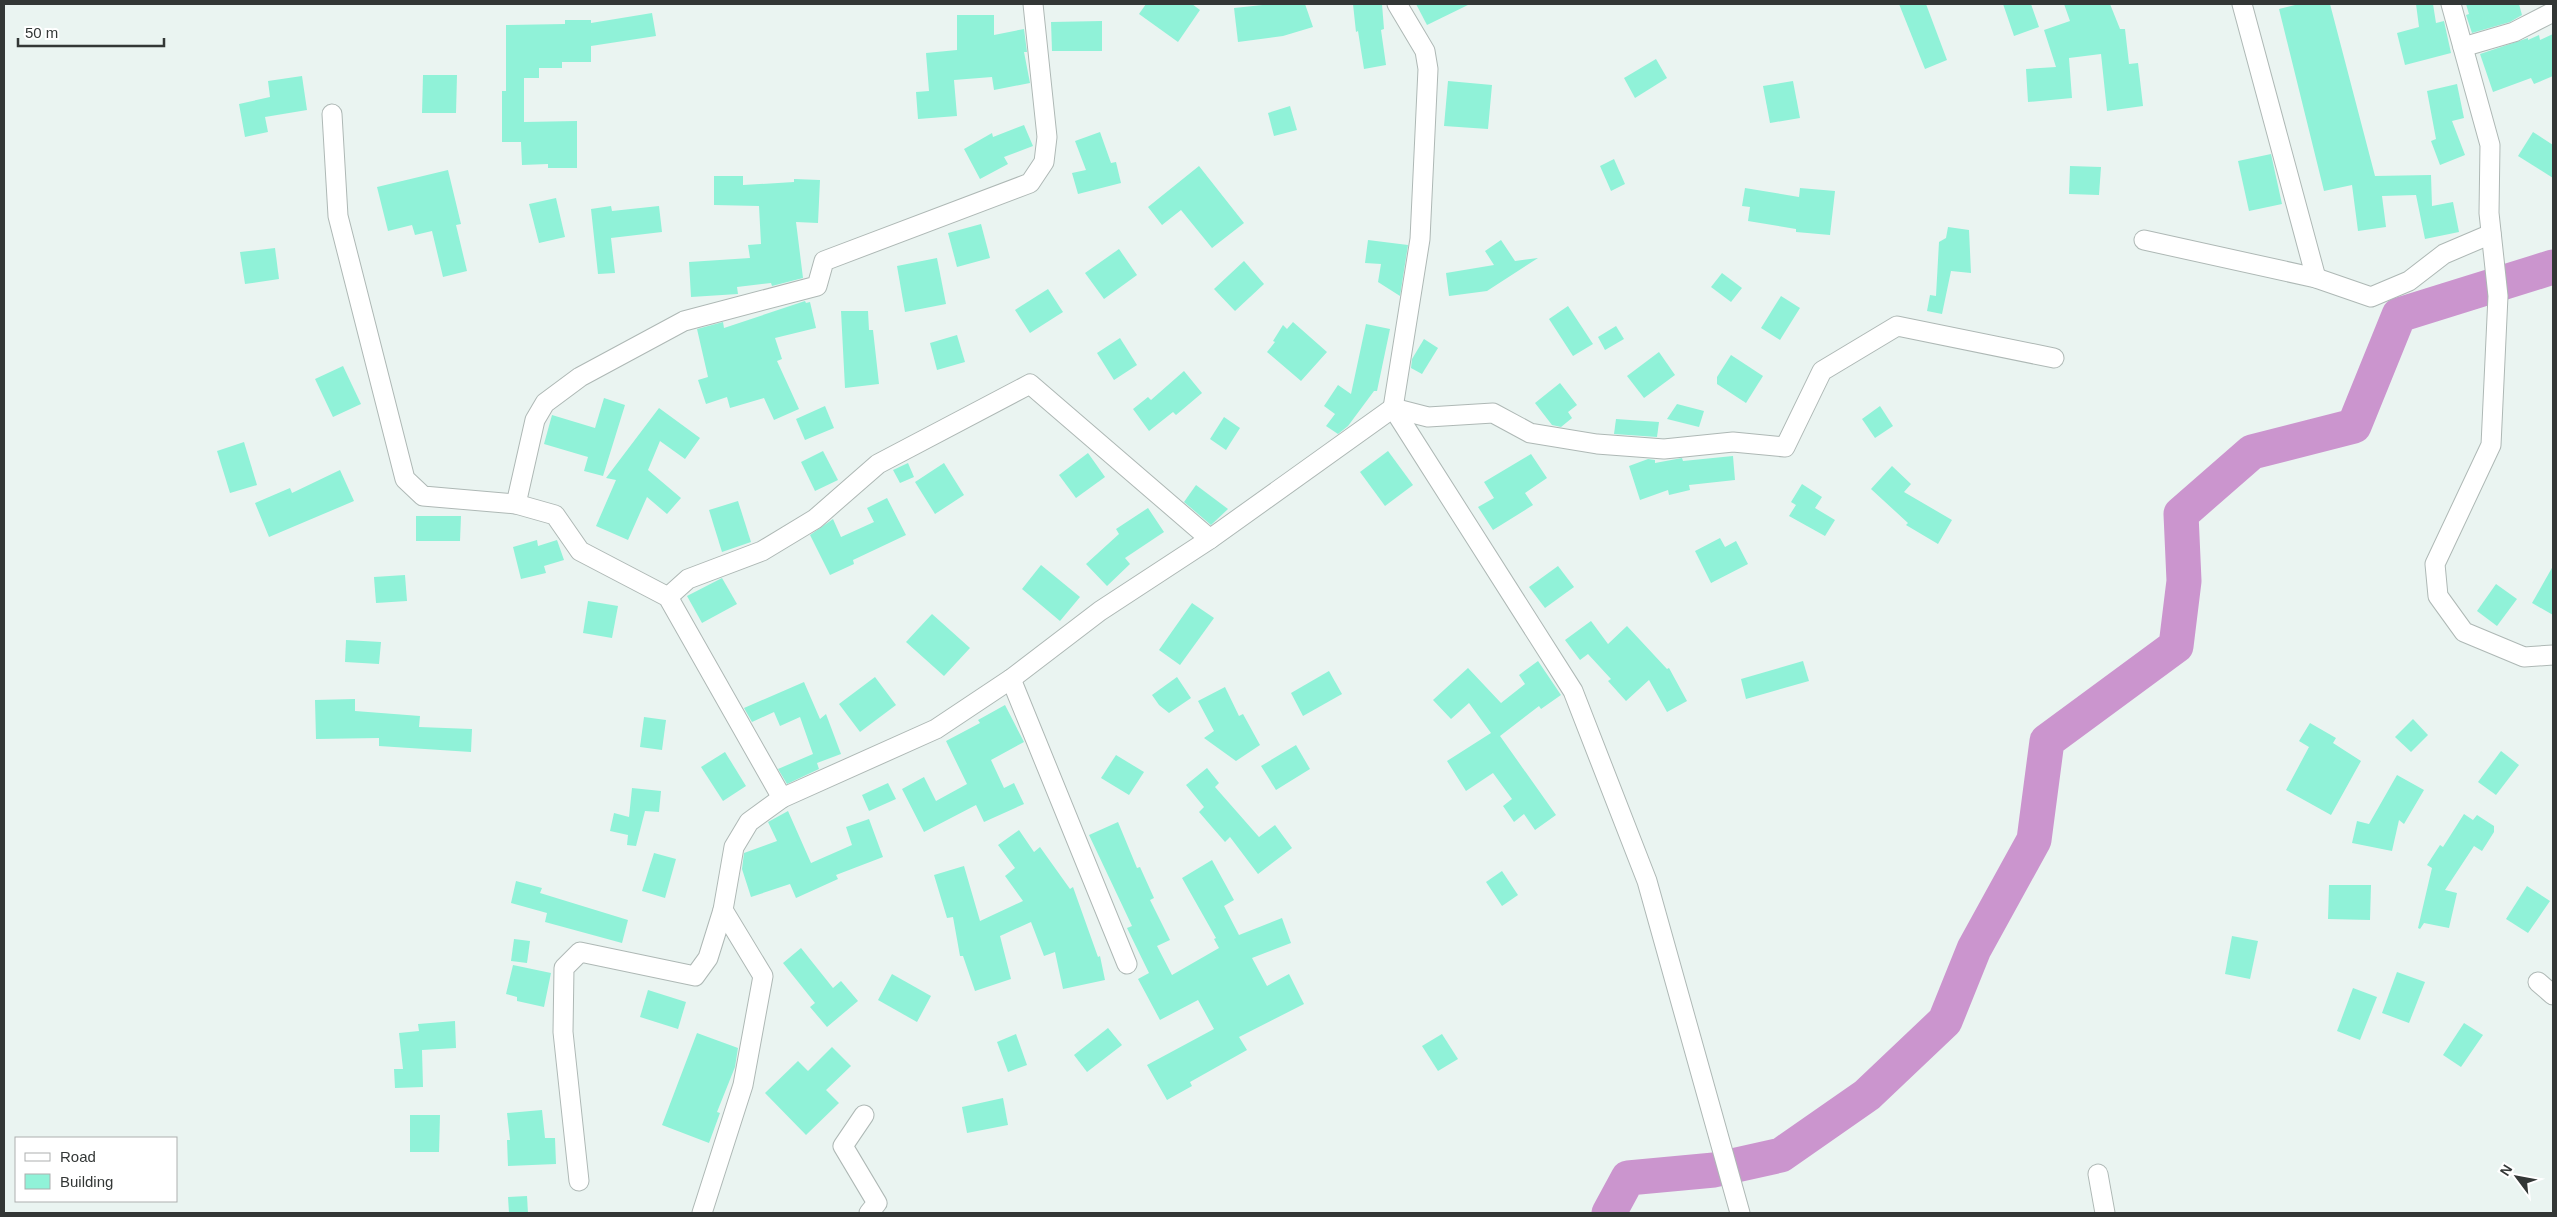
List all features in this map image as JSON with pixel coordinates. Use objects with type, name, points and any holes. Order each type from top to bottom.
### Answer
[{"type":"street","points":[[516,504],[535,420],[545,403],[580,377],[684,321],[817,286],[824,261],[1030,183],[1044,162],[1047,137],[1033,4]]},
{"type":"street","points":[[1397,4],[1425,51],[1428,69],[1420,239],[1393,408],[1573,691],[1647,880],[1740,1213]]},
{"type":"street","points":[[2242,4],[2316,278]]},
{"type":"street","points":[[2451,4],[2490,145],[2491,234],[2498,296],[2491,445],[2435,564],[2438,596],[2464,632],[2524,657],[2553,655]]},
{"type":"street","points":[[2463,47],[2514,32],[2553,12]]},
{"type":"street","points":[[332,114],[338,216],[405,479],[424,496],[516,504],[556,515],[580,551],[668,597],[782,798]]},
{"type":"street","points":[[2144,240],[2316,278],[2371,297],[2409,281],[2444,254],[2491,234]]},
{"type":"street","points":[[579,1181],[563,1032],[564,968],[580,952],[695,976],[708,958],[723,910],[734,847],[749,822],[782,798],[936,729],[1011,679],[1100,611],[1210,538],[1393,408],[1428,417],[1493,413],[1530,433],[1596,444],[1664,449],[1733,442],[1785,447],[1822,371],[1897,326],[2054,358]]},
{"type":"street","points":[[668,597],[688,580],[762,550],[815,519],[878,464],[1030,384],[1210,538]]},
{"type":"street","points":[[1011,679],[1127,964]]},
{"type":"street","points":[[702,1213],[743,1085],[763,976],[723,910]]},
{"type":"street","points":[[2538,982],[2553,995]]},
{"type":"street","points":[[864,1115],[843,1146],[878,1203],[869,1213]]},
{"type":"street","points":[[2098,1174],[2105,1213]]},
{"type":"building","points":[[1146,4],[1192,4],[1200,10],[1178,42],[1139,14]]},
{"type":"building","points":[[1273,4],[1305,4],[1313,27],[1283,36],[1238,42],[1234,8]]},
{"type":"building","points":[[1353,4],[1382,4],[1384,29],[1381,30],[1386,65],[1364,69],[1358,31],[1356,32]]},
{"type":"building","points":[[1416,4],[1470,4],[1427,25]]},
{"type":"building","points":[[1899,4],[1926,4],[1947,60],[1925,69]]},
{"type":"building","points":[[2003,4],[2031,4],[2039,27],[2014,36]]},
{"type":"building","points":[[2064,4],[2110,4],[2120,29],[2125,29],[2129,64],[2138,63],[2143,106],[2107,111],[2101,54],[2069,58],[2072,98],[2028,102],[2026,69],[2056,67],[2044,30],[2070,21]]},
{"type":"building","points":[[2299,4],[2330,4],[2375,176],[2431,175],[2432,206],[2453,202],[2459,232],[2425,239],[2416,195],[2382,196],[2386,227],[2358,231],[2352,185],[2324,191],[2279,9]]},
{"type":"building","points":[[2416,4],[2433,4],[2436,23],[2444,21],[2451,53],[2405,65],[2397,33],[2419,27]]},
{"type":"building","points":[[2466,4],[2519,4],[2522,15],[2510,22],[2472,33],[2466,15],[2469,14]]},
{"type":"building","points":[[652,13],[656,36],[591,46],[591,62],[562,62],[562,68],[539,68],[539,78],[524,78],[524,122],[577,121],[577,168],[548,168],[548,164],[522,165],[521,142],[502,142],[502,91],[506,91],[506,25],[565,24],[565,20],[591,20],[591,23]]},
{"type":"building","points":[[957,15],[994,15],[994,35],[1024,29],[1027,52],[1024,52],[1030,83],[994,90],[992,77],[954,80],[957,116],[918,119],[916,92],[929,91],[926,53],[957,50]]},
{"type":"building","points":[[1102,21],[1102,51],[1052,51],[1051,22]]},
{"type":"building","points":[[2553,34],[2553,76],[2534,84],[2531,78],[2493,92],[2480,54],[2528,38],[2528,40],[2539,35],[2540,40]]},
{"type":"building","points":[[1656,59],[1667,78],[1635,98],[1624,78]]},
{"type":"building","points":[[423,75],[457,75],[456,113],[422,113]]},
{"type":"building","points":[[302,76],[307,110],[265,117],[268,132],[245,137],[239,104],[270,97],[268,81]]},
{"type":"building","points":[[1448,81],[1492,85],[1488,129],[1444,126]]},
{"type":"building","points":[[1793,81],[1800,118],[1770,123],[1763,86]]},
{"type":"building","points":[[2457,84],[2464,118],[2452,121],[2465,155],[2440,165],[2431,141],[2436,139],[2427,91]]},
{"type":"building","points":[[1290,106],[1297,130],[1274,136],[1268,113]]},
{"type":"building","points":[[1024,125],[1033,146],[1004,157],[1008,164],[980,179],[964,149],[992,133],[993,137]]},
{"type":"building","points":[[1100,132],[1111,163],[1116,162],[1121,183],[1078,194],[1072,173],[1086,170],[1075,141]]},
{"type":"building","points":[[2533,132],[2553,145],[2553,178],[2518,156]]},
{"type":"building","points":[[2271,154],[2282,204],[2249,211],[2238,161]]},
{"type":"building","points":[[1614,159],[1625,184],[1611,191],[1600,166]]},
{"type":"building","points":[[1199,166],[1244,223],[1212,248],[1181,210],[1162,225],[1148,207]]},
{"type":"building","points":[[2070,166],[2101,167],[2099,195],[2069,194]]},
{"type":"building","points":[[448,170],[461,224],[456,225],[467,271],[443,277],[432,231],[415,235],[412,225],[388,231],[377,187]]},
{"type":"building","points":[[714,176],[743,176],[743,185],[794,182],[794,179],[820,180],[818,223],[796,222],[803,278],[772,286],[771,283],[737,287],[738,294],[691,297],[689,262],[750,258],[748,245],[761,244],[759,206],[714,205]]},
{"type":"building","points":[[1745,188],[1799,197],[1800,188],[1835,191],[1830,235],[1796,232],[1796,229],[1748,221],[1750,207],[1742,206]]},
{"type":"building","points":[[556,198],[565,237],[539,243],[529,204]]},
{"type":"building","points":[[611,206],[612,211],[659,206],[662,232],[611,238],[615,273],[598,274],[591,209]]},
{"type":"building","points":[[981,224],[990,258],[957,267],[948,233]]},
{"type":"building","points":[[1948,227],[1969,230],[1971,273],[1951,271],[1942,314],[1927,311],[1930,295],[1936,296],[1939,242],[1946,238]]},
{"type":"building","points":[[1368,240],[1408,245],[1400,296],[1378,282],[1381,264],[1365,263]]},
{"type":"building","points":[[1501,240],[1515,261],[1538,258],[1487,291],[1449,296],[1446,273],[1494,265],[1485,251]]},
{"type":"building","points":[[275,248],[279,279],[245,284],[240,252]]},
{"type":"building","points":[[1119,249],[1137,275],[1104,299],[1085,273]]},
{"type":"building","points":[[937,258],[946,304],[905,312],[897,266]]},
{"type":"building","points":[[1244,261],[1264,284],[1235,311],[1214,289]]},
{"type":"building","points":[[1722,273],[1742,288],[1731,302],[1711,287]]},
{"type":"building","points":[[1048,289],[1063,312],[1030,333],[1015,310]]},
{"type":"building","points":[[1781,296],[1800,308],[1780,340],[1761,328]]},
{"type":"building","points":[[805,301],[806,303],[810,302],[816,328],[775,338],[782,359],[777,361],[799,409],[774,420],[764,398],[730,408],[727,397],[706,404],[698,380],[708,377],[697,329],[723,322],[724,328]]},
{"type":"building","points":[[1568,306],[1593,344],[1573,356],[1549,319]]},
{"type":"building","points":[[841,311],[868,311],[869,330],[873,330],[879,384],[845,388]]},
{"type":"building","points":[[1293,322],[1327,352],[1301,381],[1267,352],[1275,342],[1273,341],[1283,325],[1287,329]]},
{"type":"building","points":[[1366,324],[1390,329],[1377,391],[1374,391],[1348,426],[1338,434],[1326,426],[1335,414],[1324,406],[1338,385],[1351,394]]},
{"type":"building","points":[[1616,326],[1624,339],[1605,350],[1598,337]]},
{"type":"building","points":[[957,335],[965,362],[937,370],[930,343]]},
{"type":"building","points":[[1120,338],[1137,365],[1114,380],[1097,353]]},
{"type":"building","points":[[1424,339],[1438,348],[1422,374],[1411,368],[1412,359]]},
{"type":"building","points":[[1659,352],[1675,375],[1644,398],[1627,376]]},
{"type":"building","points":[[1731,355],[1763,376],[1746,403],[1717,384],[1717,377]]},
{"type":"building","points":[[343,366],[361,404],[333,417],[315,379]]},
{"type":"building","points":[[1184,371],[1202,393],[1176,415],[1173,412],[1149,431],[1133,409],[1148,397],[1151,400]]},
{"type":"building","points":[[1560,383],[1577,405],[1568,412],[1572,418],[1561,427],[1552,425],[1535,403]]},
{"type":"building","points":[[604,398],[625,405],[603,476],[584,471],[588,457],[544,444],[552,415],[595,428]]},
{"type":"building","points":[[1677,404],[1704,411],[1699,427],[1667,419]]},
{"type":"building","points":[[825,406],[834,428],[805,440],[796,419]]},
{"type":"building","points":[[1880,406],[1893,426],[1875,438],[1862,419]]},
{"type":"building","points":[[659,408],[700,438],[685,459],[660,441],[648,470],[681,498],[667,514],[647,497],[628,540],[596,526],[616,480],[606,478]]},
{"type":"building","points":[[1224,417],[1240,428],[1226,450],[1210,439]]},
{"type":"building","points":[[1616,419],[1659,422],[1657,437],[1614,434]]},
{"type":"building","points":[[244,442],[257,485],[230,493],[217,451]]},
{"type":"building","points":[[823,451],[838,480],[815,491],[801,462]]},
{"type":"building","points":[[1388,451],[1413,485],[1385,506],[1360,472]]},
{"type":"building","points":[[1088,453],[1105,477],[1076,498],[1059,475]]},
{"type":"building","points":[[1531,454],[1547,478],[1525,493],[1533,505],[1493,530],[1478,507],[1494,498],[1484,482]]},
{"type":"building","points":[[1733,456],[1735,480],[1689,485],[1690,490],[1669,495],[1668,490],[1640,500],[1629,466],[1648,459],[1655,460],[1655,463],[1682,458],[1683,461]]},
{"type":"building","points":[[908,463],[914,477],[900,483],[893,470]]},
{"type":"building","points":[[944,463],[964,495],[935,514],[915,482]]},
{"type":"building","points":[[1892,466],[1911,484],[1904,492],[1952,520],[1938,544],[1906,525],[1908,523],[1871,489]]},
{"type":"building","points":[[340,470],[354,501],[269,537],[255,503],[290,488],[292,493]]},
{"type":"building","points":[[1802,484],[1822,497],[1815,508],[1835,520],[1825,536],[1789,516],[1796,505],[1791,502]]},
{"type":"building","points":[[1196,485],[1228,509],[1211,525],[1184,502]]},
{"type":"building","points":[[887,498],[906,535],[853,560],[854,564],[830,575],[810,535],[833,519],[841,537],[874,522],[867,508]]},
{"type":"building","points":[[738,501],[751,542],[722,552],[709,510]]},
{"type":"building","points":[[1148,508],[1164,532],[1125,558],[1130,564],[1107,586],[1086,564],[1119,534],[1116,529]]},
{"type":"building","points":[[416,516],[461,516],[460,541],[416,541]]},
{"type":"building","points":[[1720,538],[1725,547],[1736,541],[1748,564],[1711,583],[1695,551]]},
{"type":"building","points":[[537,540],[538,546],[557,540],[564,560],[544,566],[546,573],[521,579],[513,547]]},
{"type":"building","points":[[1041,565],[1080,597],[1060,621],[1022,589]]},
{"type":"building","points":[[1558,566],[1574,587],[1545,608],[1529,587]]},
{"type":"building","points":[[2553,566],[2553,615],[2532,603]]},
{"type":"building","points":[[405,575],[407,601],[376,603],[374,577]]},
{"type":"building","points":[[722,578],[737,604],[702,623],[687,596]]},
{"type":"building","points":[[2496,584],[2517,599],[2497,626],[2477,611]]},
{"type":"building","points":[[588,601],[618,606],[612,638],[583,633]]},
{"type":"building","points":[[1192,603],[1214,618],[1180,665],[1159,650]]},
{"type":"building","points":[[932,614],[970,648],[944,676],[906,642]]},
{"type":"building","points":[[1591,621],[1608,644],[1627,626],[1667,669],[1669,668],[1687,701],[1667,712],[1649,680],[1626,701],[1608,681],[1611,679],[1588,654],[1580,660],[1565,640]]},
{"type":"building","points":[[346,640],[381,642],[379,664],[345,662]]},
{"type":"building","points":[[1538,661],[1561,695],[1541,709],[1539,706],[1500,736],[1556,815],[1535,830],[1524,814],[1514,822],[1503,806],[1512,799],[1493,773],[1466,791],[1447,761],[1491,733],[1469,703],[1451,719],[1433,700],[1468,668],[1501,703],[1525,684],[1519,675]]},
{"type":"building","points":[[1803,661],[1809,681],[1746,699],[1741,679]]},
{"type":"building","points":[[1329,671],[1342,694],[1303,716],[1291,693]]},
{"type":"building","points":[[875,677],[896,705],[860,732],[839,704]]},
{"type":"building","points":[[1177,677],[1191,698],[1169,713],[1159,705],[1152,695]]},
{"type":"building","points":[[804,682],[820,719],[826,714],[841,754],[817,763],[819,769],[787,784],[778,769],[813,754],[800,717],[780,726],[774,712],[752,722],[744,708]]},
{"type":"building","points":[[1225,687],[1239,716],[1243,714],[1260,745],[1236,761],[1204,738],[1214,731],[1198,701]]},
{"type":"building","points":[[355,699],[355,711],[420,716],[419,727],[472,729],[471,752],[379,746],[379,738],[316,739],[315,700]]},
{"type":"building","points":[[1005,705],[1024,742],[991,760],[1004,788],[1014,783],[1024,804],[984,822],[976,805],[924,832],[902,789],[924,777],[936,801],[967,784],[946,741],[980,723],[978,720]]},
{"type":"building","points":[[644,717],[666,720],[662,750],[640,747]]},
{"type":"building","points":[[2413,719],[2428,735],[2411,752],[2395,737]]},
{"type":"building","points":[[2310,723],[2336,738],[2333,743],[2361,761],[2331,815],[2286,790],[2309,747],[2299,741]]},
{"type":"building","points":[[1296,745],[1310,769],[1276,790],[1261,766]]},
{"type":"building","points":[[2501,751],[2519,765],[2496,795],[2478,782]]},
{"type":"building","points":[[725,752],[746,786],[723,801],[701,767]]},
{"type":"building","points":[[1116,755],[1144,772],[1129,795],[1101,778]]},
{"type":"building","points":[[1207,768],[1219,783],[1215,787],[1259,837],[1275,825],[1292,848],[1258,874],[1230,837],[1225,842],[1199,812],[1204,807],[1186,785]]},
{"type":"building","points":[[2397,775],[2424,790],[2404,824],[2399,820],[2392,851],[2352,843],[2357,821],[2369,824]]},
{"type":"building","points":[[888,783],[896,799],[869,811],[862,795]]},
{"type":"building","points":[[632,788],[661,791],[659,812],[645,811],[636,846],[627,845],[628,835],[610,831],[614,813],[629,817]]},
{"type":"building","points":[[788,811],[811,863],[852,845],[846,827],[869,819],[883,857],[836,875],[838,879],[796,898],[790,884],[751,897],[742,869],[744,853],[777,841],[768,822]]},
{"type":"building","points":[[2464,814],[2473,820],[2477,815],[2494,826],[2494,832],[2482,851],[2474,846],[2445,890],[2457,893],[2449,928],[2424,923],[2420,929],[2418,928],[2432,868],[2427,865],[2440,845],[2443,847]]},
{"type":"building","points":[[1118,822],[1137,868],[1140,867],[1154,898],[1150,900],[1170,940],[1157,946],[1172,975],[1219,948],[1214,939],[1216,938],[1182,878],[1212,860],[1234,900],[1224,906],[1239,935],[1282,918],[1291,943],[1252,958],[1267,986],[1289,974],[1304,1004],[1239,1037],[1247,1050],[1190,1082],[1192,1086],[1167,1100],[1147,1065],[1214,1029],[1198,1000],[1160,1020],[1138,979],[1149,973],[1127,928],[1132,926],[1089,835]]},
{"type":"building","points":[[1019,830],[1034,852],[1040,847],[1070,889],[1073,887],[1098,957],[1100,956],[1105,980],[1063,989],[1055,952],[1044,956],[1031,922],[1000,936],[1011,979],[975,991],[963,956],[960,956],[953,917],[947,918],[934,875],[964,866],[980,921],[1023,901],[1005,876],[1015,868],[998,845]]},
{"type":"building","points":[[654,853],[676,859],[665,898],[642,891]]},
{"type":"building","points":[[1502,871],[1518,895],[1502,906],[1486,882]]},
{"type":"building","points":[[516,881],[542,888],[540,893],[628,920],[622,943],[545,922],[547,913],[511,903]]},
{"type":"building","points":[[2329,885],[2371,885],[2370,920],[2328,919]]},
{"type":"building","points":[[2527,886],[2550,901],[2528,933],[2506,919]]},
{"type":"building","points":[[2232,936],[2258,941],[2250,979],[2225,974]]},
{"type":"building","points":[[514,939],[530,941],[527,963],[511,961]]},
{"type":"building","points":[[801,948],[833,988],[841,981],[858,1001],[827,1027],[810,1007],[815,1003],[783,963]]},
{"type":"building","points":[[513,965],[551,973],[544,1007],[517,1001],[517,997],[506,994]]},
{"type":"building","points":[[2397,972],[2425,982],[2409,1023],[2382,1013]]},
{"type":"building","points":[[892,974],[931,996],[917,1022],[878,1000]]},
{"type":"building","points":[[2353,988],[2377,997],[2360,1040],[2337,1031]]},
{"type":"building","points":[[648,990],[686,1002],[678,1029],[640,1017]]},
{"type":"building","points":[[455,1021],[456,1048],[422,1050],[423,1087],[395,1088],[394,1069],[403,1069],[399,1033],[419,1031],[418,1024]]},
{"type":"building","points":[[2464,1023],[2483,1035],[2461,1067],[2443,1055]]},
{"type":"building","points":[[1108,1028],[1122,1045],[1087,1072],[1074,1055]]},
{"type":"building","points":[[697,1033],[738,1048],[735,1067],[717,1112],[720,1113],[709,1143],[662,1125]]},
{"type":"building","points":[[1016,1034],[1027,1065],[1008,1072],[997,1042]]},
{"type":"building","points":[[1442,1034],[1458,1059],[1438,1071],[1422,1046]]},
{"type":"building","points":[[832,1047],[851,1066],[826,1090],[839,1103],[806,1135],[765,1093],[798,1061],[808,1071]]},
{"type":"building","points":[[1003,1098],[1008,1125],[967,1133],[962,1107]]},
{"type":"building","points":[[542,1110],[545,1138],[555,1138],[556,1164],[508,1166],[507,1140],[510,1140],[507,1113]]},
{"type":"building","points":[[410,1115],[440,1115],[439,1152],[410,1152]]},
{"type":"building","points":[[527,1196],[528,1213],[509,1213],[508,1197]]},
{"type":"waterway","points":[[1609,1213],[1628,1178],[1714,1170],[1781,1155],[1867,1095],[1945,1021],[1974,949],[2034,840],[2047,741],[2176,646],[2184,581],[2181,514],[2252,452],[2354,426],[2399,315],[2553,267]]}]
